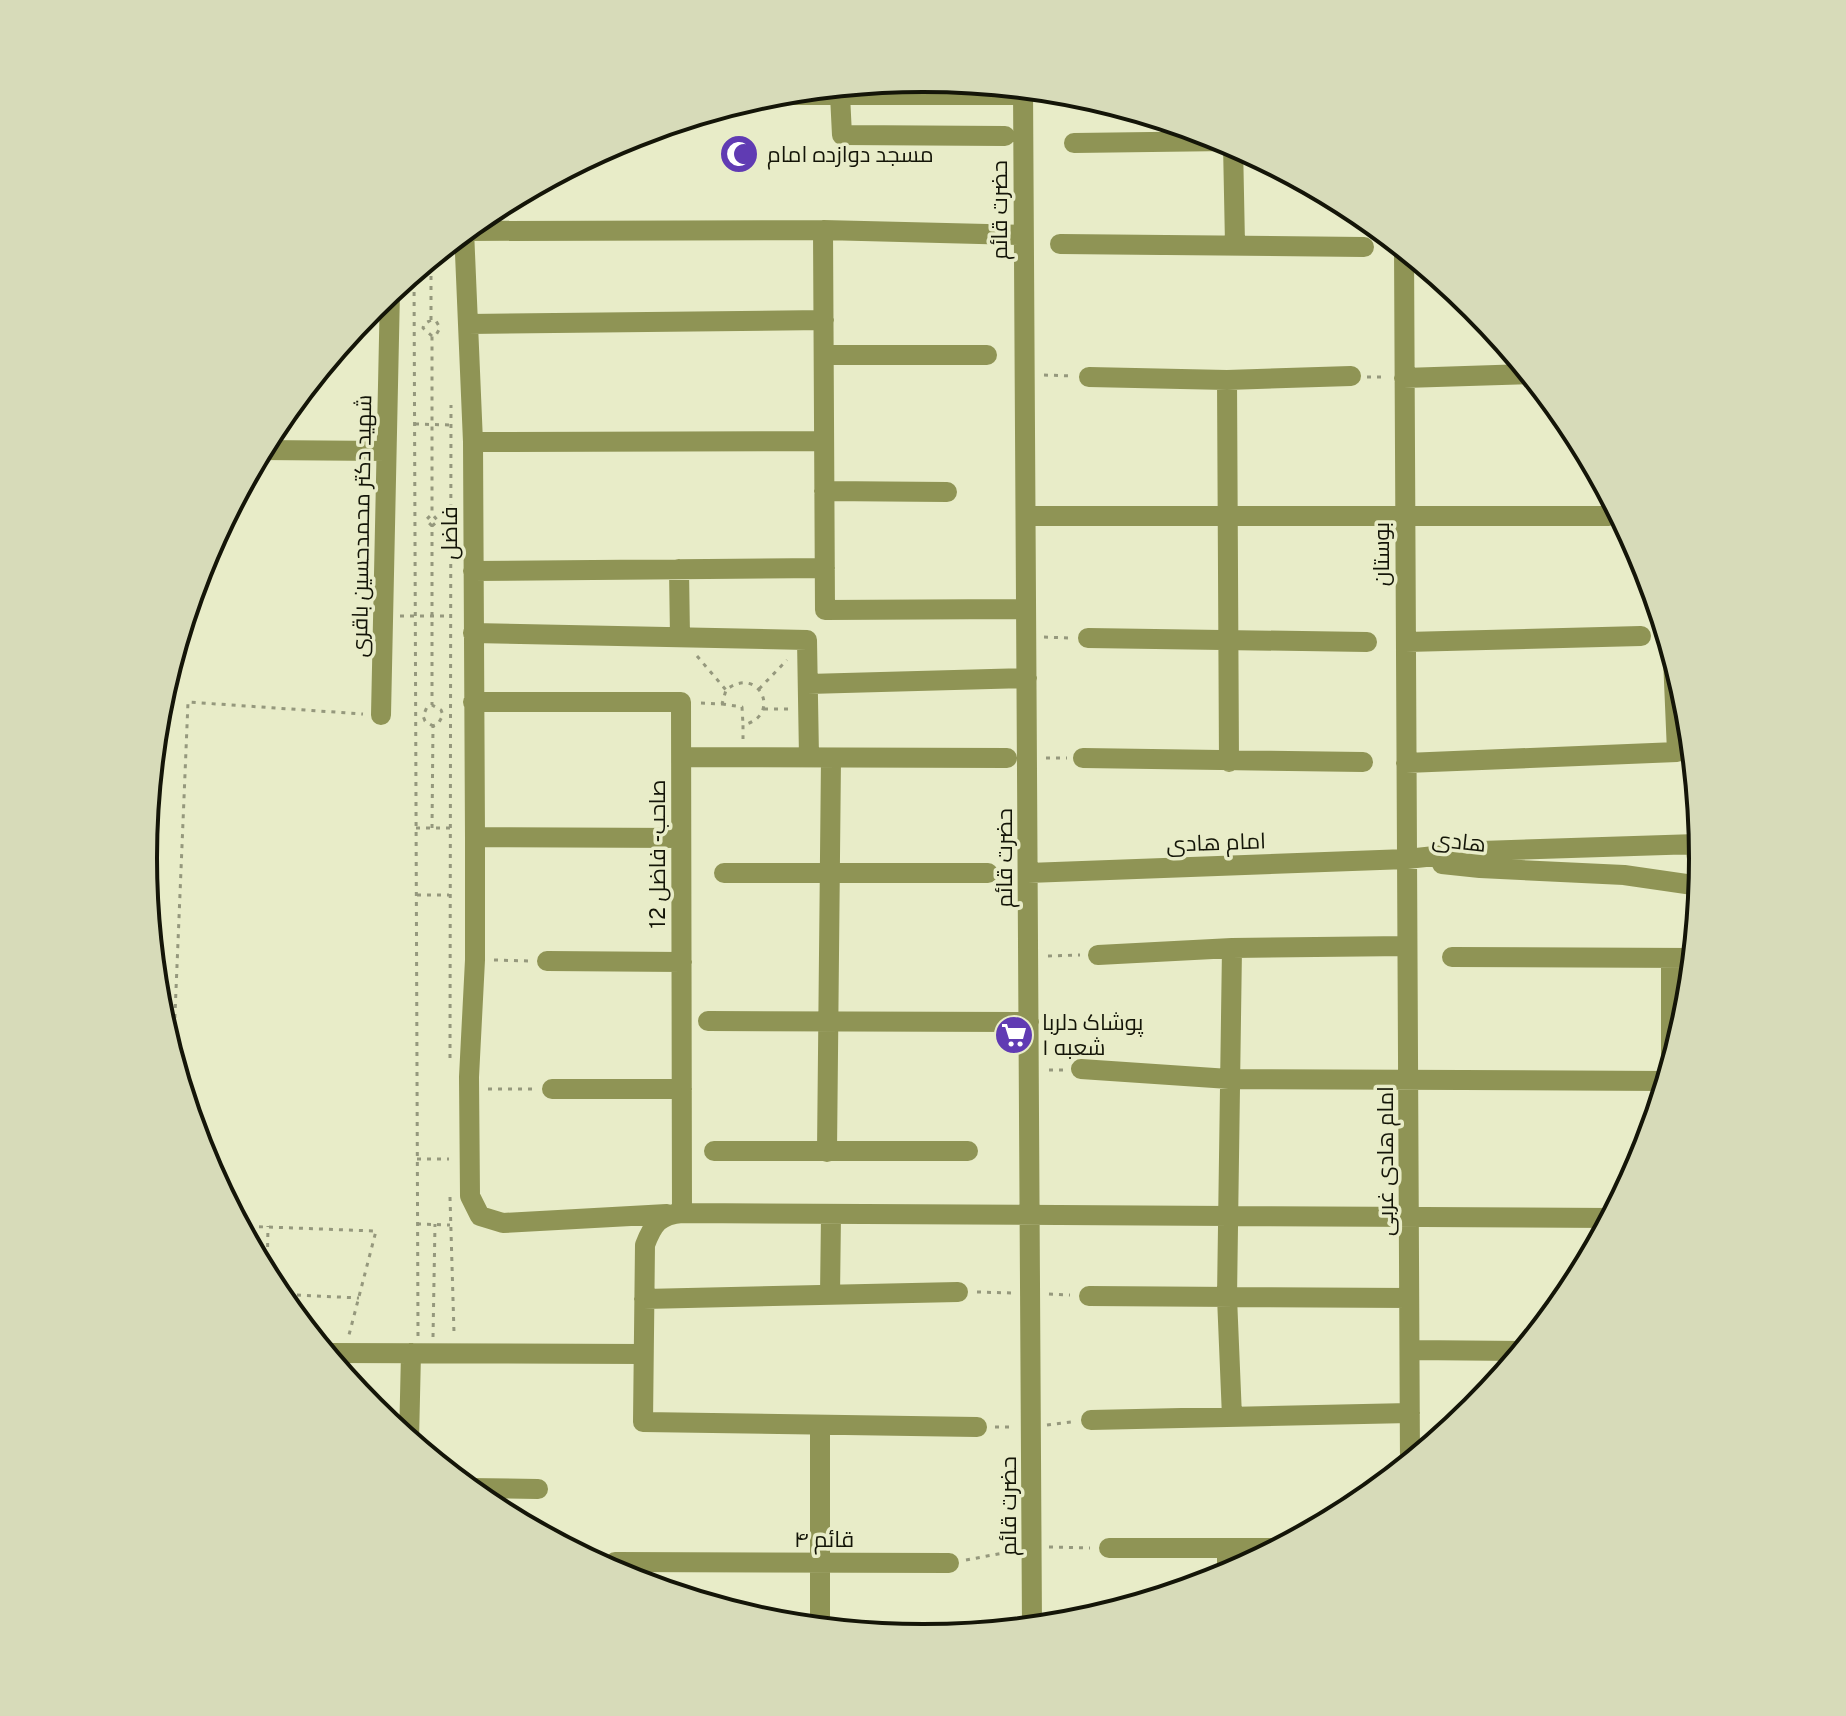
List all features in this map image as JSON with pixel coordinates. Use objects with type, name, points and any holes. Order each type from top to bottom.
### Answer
[{"type":"street","points":[[868,95],[952,93]]},
{"type":"street","points":[[840,97],[842,135],[1005,136]]},
{"type":"street","name":"حضرت قائم","points":[[1023,99],[1027,678],[1017,758],[1028,873],[1032,1616]]},
{"type":"street","points":[[1074,143],[1192,141]]},
{"type":"street","points":[[1233,158],[1235,244]]},
{"type":"street","points":[[483,231],[823,230],[1023,235]]},
{"type":"street","points":[[823,230],[825,610],[1026,609]]},
{"type":"street","points":[[1060,244],[1364,247]]},
{"type":"street","name":"فاضل","points":[[463,245],[460,327],[473,442],[475,960],[470,1196],[480,1216],[503,1223],[674,1214],[1599,1218]]},
{"type":"street","name":"بوستان","points":[[1405,263],[1407,859]]},
{"type":"street","name":"شهید دکتر محمدحسین باقری","points":[[381,715],[386,311]]},
{"type":"street","points":[[460,327],[824,320]]},
{"type":"street","points":[[824,355],[987,355]]},
{"type":"street","points":[[1404,378],[1517,374]]},
{"type":"street","points":[[1089,377],[1227,380],[1351,376]]},
{"type":"street","points":[[1227,380],[1229,762]]},
{"type":"street","points":[[473,442],[824,441]]},
{"type":"street","points":[[275,450],[386,451]]},
{"type":"street","points":[[824,491],[947,492]]},
{"type":"street","points":[[1026,516],[1608,516]]},
{"type":"street","points":[[473,571],[825,568]]},
{"type":"street","points":[[679,569],[680,637]]},
{"type":"street","points":[[473,633],[807,640],[809,757]]},
{"type":"street","points":[[1406,642],[1641,636]]},
{"type":"street","points":[[1088,638],[1367,642]]},
{"type":"street","points":[[808,684],[1027,678]]},
{"type":"street","points":[[473,702],[681,702]]},
{"type":"street","name":"صاحب- فاضل 12","points":[[674,1214],[682,1089],[681,702]]},
{"type":"street","points":[[1406,763],[1677,752],[1676,719]]},
{"type":"street","points":[[681,757],[1017,758]]},
{"type":"street","points":[[827,1152],[831,758]]},
{"type":"street","points":[[1083,758],[1363,762]]},
{"type":"street","points":[[475,837],[681,838]]},
{"type":"street","name":"هادی","points":[[1407,859],[1481,851],[1688,842]]},
{"type":"street","name":"امام هادی","points":[[1028,873],[1407,859]]},
{"type":"street","name":"هادی","points":[[1407,859],[1480,868],[1624,875],[1688,884]]},
{"type":"street","name":"امام هادی غربی","points":[[1407,859],[1410,1449]]},
{"type":"street","points":[[724,873],[988,873]]},
{"type":"street","points":[[1098,955],[1232,948],[1407,946]]},
{"type":"street","points":[[1232,948],[1227,1297],[1232,1417]]},
{"type":"street","points":[[1452,957],[1682,958]]},
{"type":"street","points":[[1671,958],[1671,1020]]},
{"type":"street","points":[[547,961],[682,962]]},
{"type":"street","points":[[708,1021],[1029,1022]]},
{"type":"street","points":[[1081,1069],[1229,1079],[1655,1081]]},
{"type":"street","points":[[552,1089],[682,1089]]},
{"type":"street","points":[[714,1151],[968,1151]]},
{"type":"street","points":[[674,1214],[653,1224],[645,1245],[643,1422],[977,1427]]},
{"type":"street","points":[[830,1295],[831,1215]]},
{"type":"street","points":[[644,1299],[958,1292]]},
{"type":"street","points":[[1089,1296],[1409,1298]]},
{"type":"street","points":[[1410,1350],[1509,1351]]},
{"type":"street","points":[[339,1353],[643,1354]]},
{"type":"street","points":[[412,1428],[429,1353]]},
{"type":"street","points":[[1091,1420],[1410,1413]]},
{"type":"street","points":[[820,1427],[820,1617]]},
{"type":"street","points":[[488,1488],[538,1489]]},
{"type":"street","points":[[1109,1548],[1255,1548]]},
{"type":"street","points":[[1227,1548],[1227,1561]]},
{"type":"street","name":"قائم ۴","points":[[621,1562],[949,1563]]},
{"type":"path","points":[[431,271],[431,320]]},
{"type":"path","points":[[414,286],[417,1224],[429,1353]]},
{"type":"path","points":[[423,328],[431,320],[436,321],[440,328]]},
{"type":"path","points":[[440,328],[460,327]]},
{"type":"path","points":[[414,328],[423,328],[432,336],[432,514],[438,521]]},
{"type":"path","points":[[432,336],[440,328]]},
{"type":"path","points":[[1025,374],[1089,377]]},
{"type":"path","points":[[1351,376],[1404,378]]},
{"type":"path","points":[[450,1061],[451,398]]},
{"type":"path","points":[[415,424],[451,425]]},
{"type":"path","points":[[415,520],[426,520],[432,514]]},
{"type":"path","points":[[426,520],[432,526],[432,705]]},
{"type":"path","points":[[432,526],[438,521],[451,520]]},
{"type":"path","points":[[383,616],[452,616]]},
{"type":"path","points":[[680,637],[726,690]]},
{"type":"path","points":[[1026,637],[1088,638]]},
{"type":"path","points":[[759,689],[807,640]]},
{"type":"path","points":[[722,704],[726,690],[734,684],[743,682],[759,689],[765,702],[764,709],[760,717],[743,725]]},
{"type":"path","points":[[175,1019],[188,702],[381,715]]},
{"type":"path","points":[[681,702],[742,707],[743,757]]},
{"type":"path","points":[[432,705],[443,715],[442,720],[433,726]]},
{"type":"path","points":[[432,705],[423,716],[433,726]]},
{"type":"path","points":[[764,709],[808,710]]},
{"type":"path","points":[[443,715],[451,715]]},
{"type":"path","points":[[416,716],[423,716]]},
{"type":"path","points":[[432,828],[433,726]]},
{"type":"path","points":[[1017,758],[1083,758]]},
{"type":"path","points":[[416,828],[450,828]]},
{"type":"path","points":[[417,895],[450,895]]},
{"type":"path","points":[[1028,956],[1098,955]]},
{"type":"path","points":[[475,960],[547,961]]},
{"type":"path","points":[[1029,1070],[1081,1069]]},
{"type":"path","points":[[470,1088],[552,1089]]},
{"type":"path","points":[[417,1159],[449,1159]]},
{"type":"path","points":[[429,1353],[451,1225],[450,1185]]},
{"type":"path","points":[[417,1224],[451,1225]]},
{"type":"path","points":[[429,1353],[435,1224]]},
{"type":"path","points":[[252,1226],[376,1231],[359,1298],[336,1350]]},
{"type":"path","points":[[267,1253],[268,1226]]},
{"type":"path","points":[[958,1292],[1089,1296]]},
{"type":"path","points":[[294,1295],[359,1298]]},
{"type":"path","points":[[977,1427],[1031,1428],[1091,1420]]},
{"type":"path","points":[[949,1563],[1032,1547],[1109,1548]]},
{"type":"place","name":"مسجد دوازده امام","points":[[739,154]]},
{"type":"place","name":"پوشاک دلربا شعبه ۱","points":[[1014,1035]]}]
